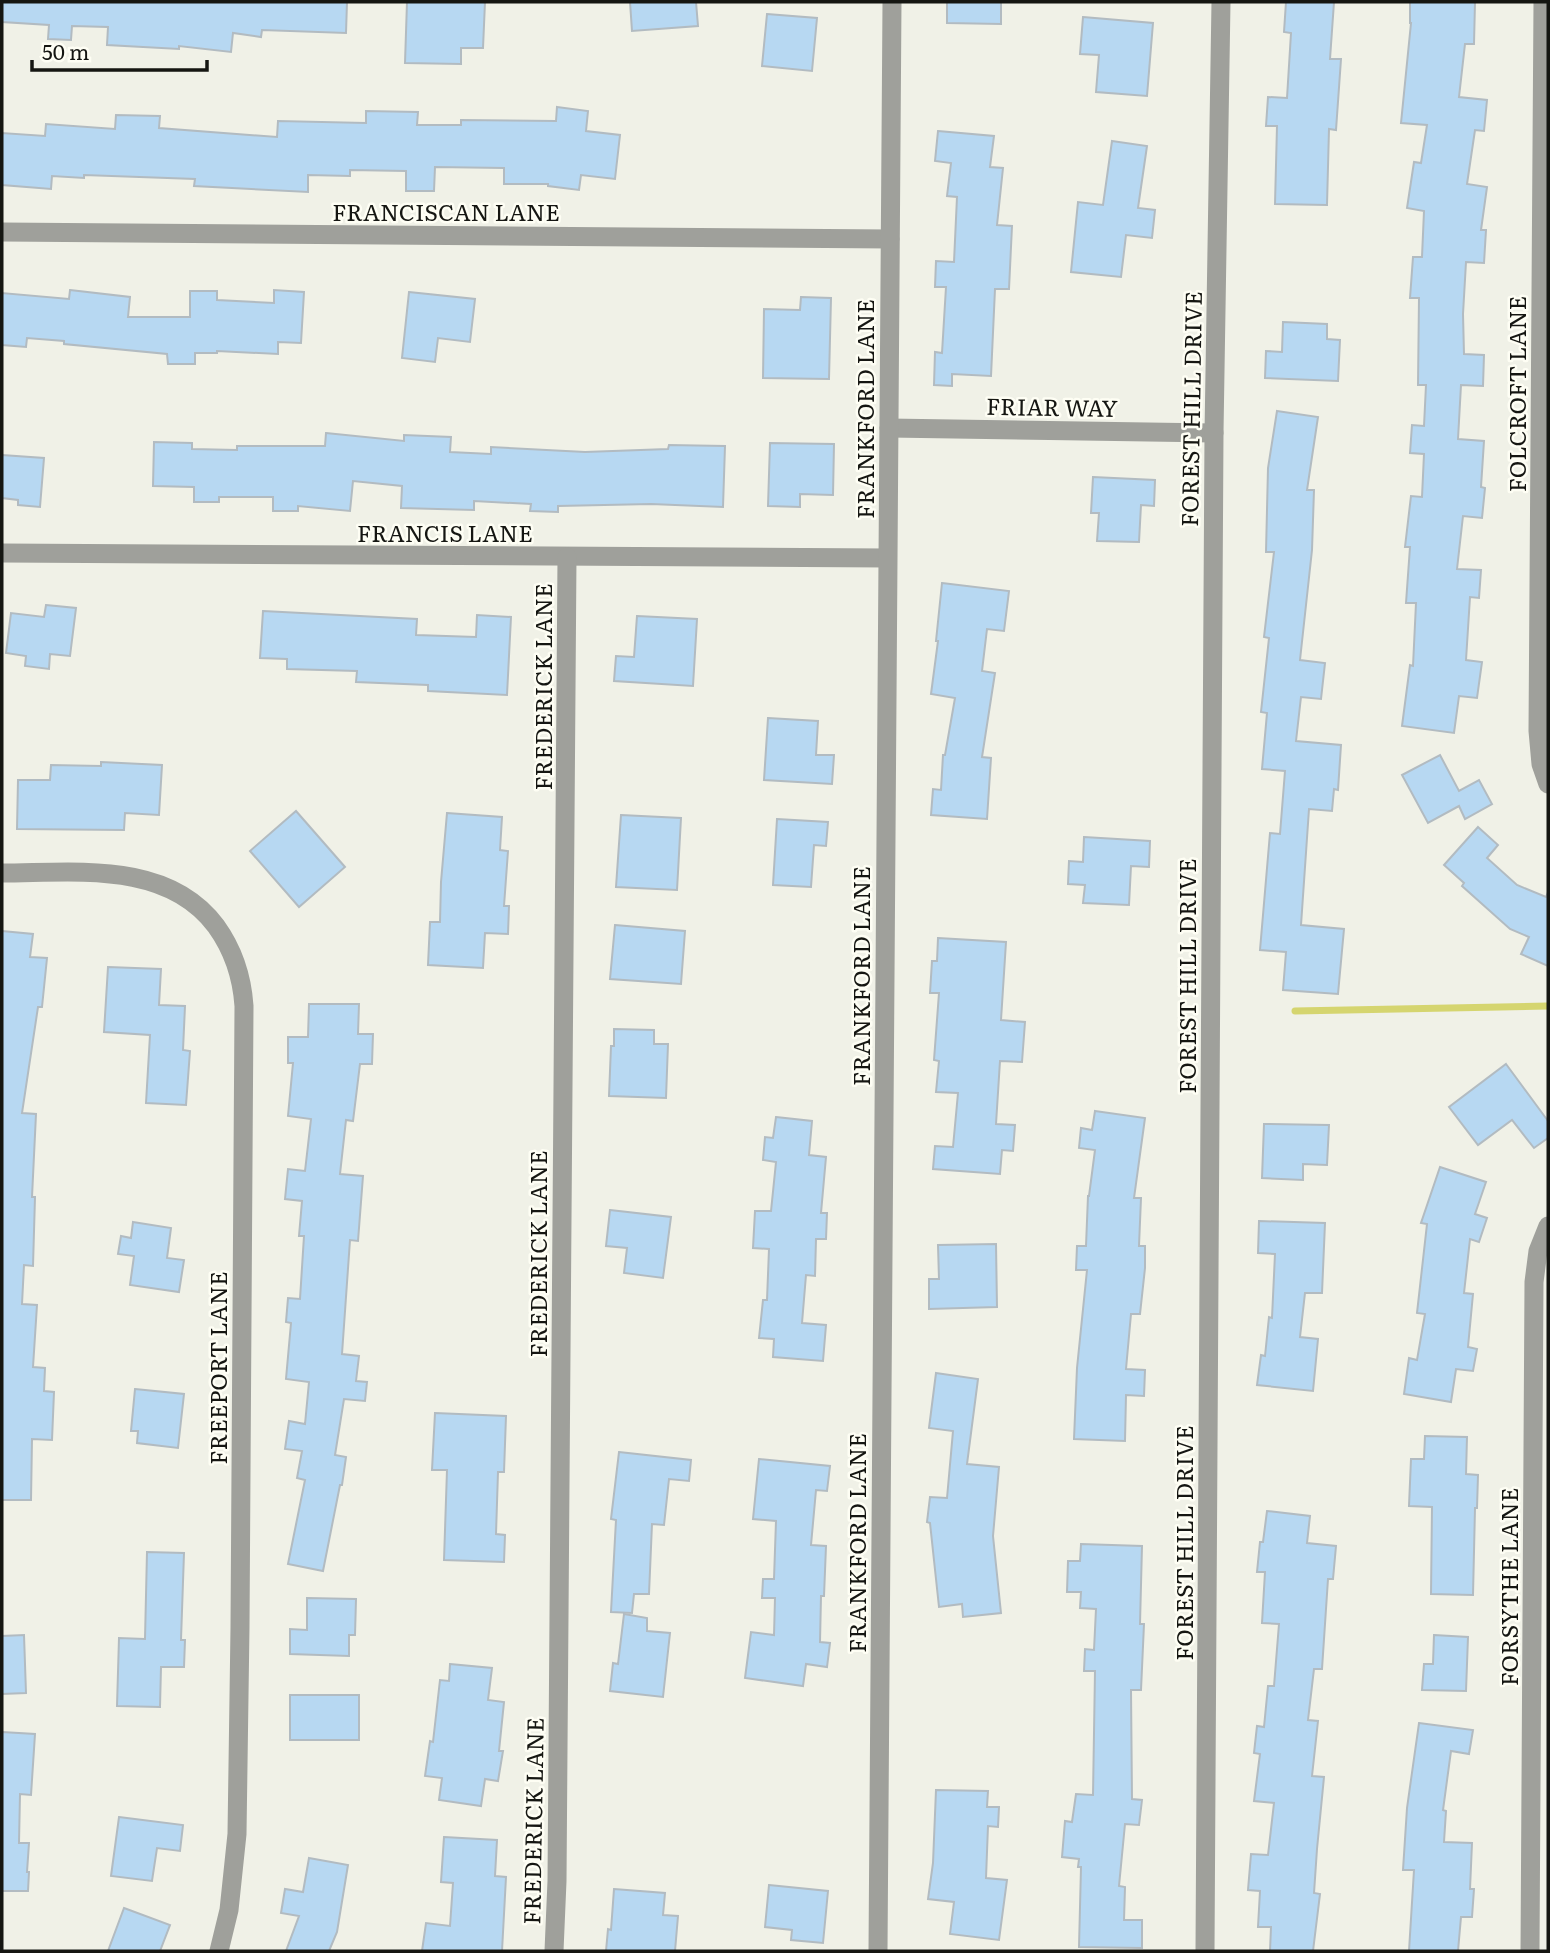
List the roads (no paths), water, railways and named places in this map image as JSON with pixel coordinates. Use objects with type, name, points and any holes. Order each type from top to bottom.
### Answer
[{"type":"street","name":"FRANKFORD LANE","points":[[878,1951],[892,2]]},
{"type":"street","name":"FOREST HILL DRIVE","points":[[1205,1951],[1214,433],[1221,2]]},
{"type":"street","name":"FOLCROFT LANE","points":[[1543,2],[1538,710],[1539,753],[1548,784]]},
{"type":"street","name":"FRANCISCAN LANE","points":[[2,232],[890,239]]},
{"type":"street","name":"FRIAR WAY","points":[[889,428],[1214,433]]},
{"type":"street","name":"FRANCIS LANE","points":[[2,553],[887,558]]},
{"type":"street","name":"FREDERICK LANE","points":[[554,1951],[557,1881],[567,557]]},
{"type":"street","name":"FREEPORT LANE","points":[[2,873],[116,875],[150,881],[183,896],[198,907],[224,937],[233,954],[243,989],[237,1834],[229,1910],[219,1951]]},
{"type":"street","name":"FORSYTHE LANE","points":[[1530,1951],[1534,1282],[1538,1251],[1548,1226]]},
{"type":"waterway","points":[[1295,1011],[1548,1006]]}]
